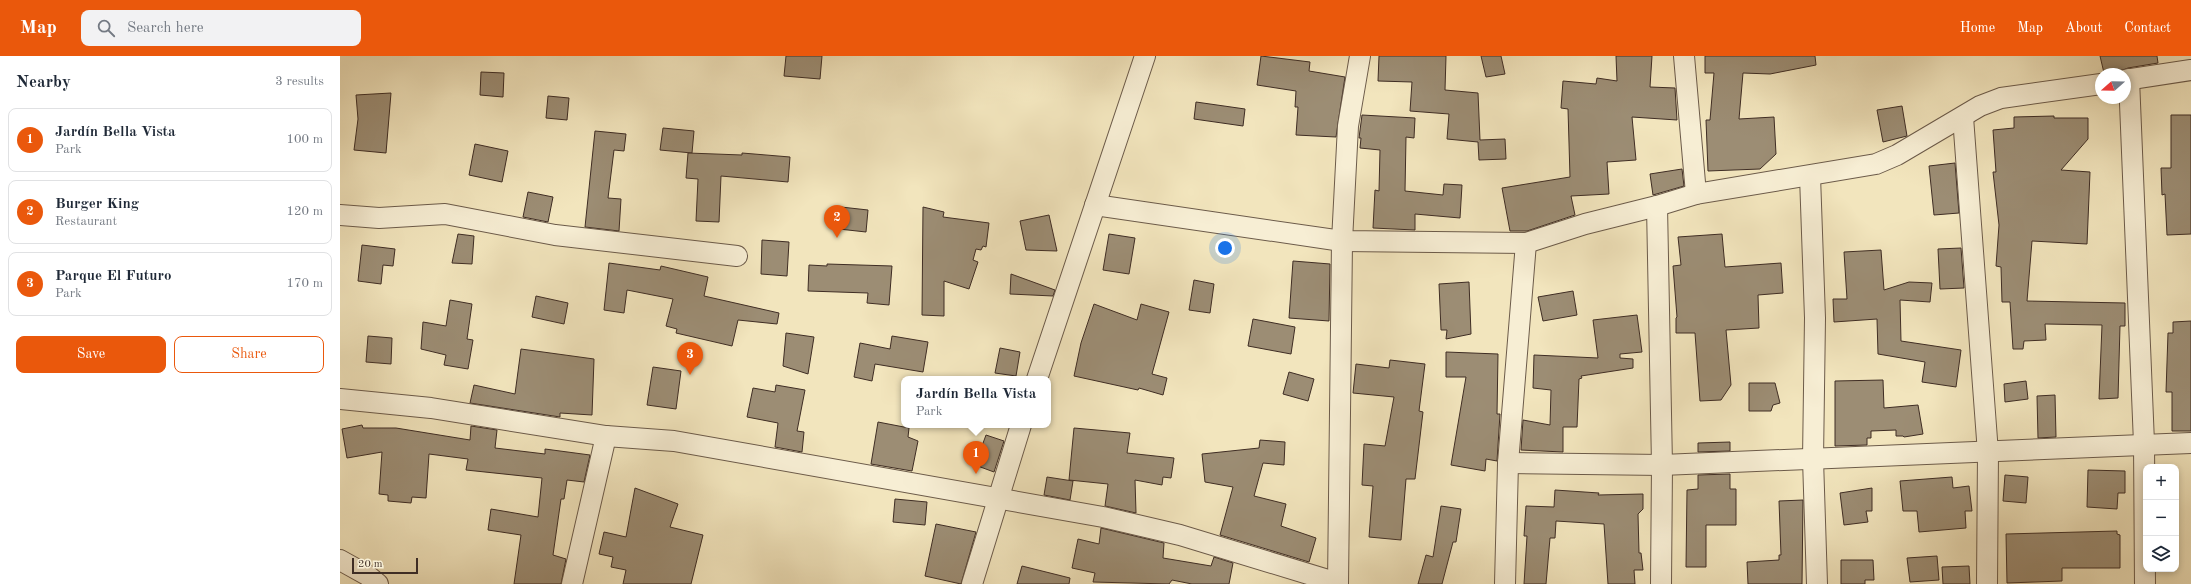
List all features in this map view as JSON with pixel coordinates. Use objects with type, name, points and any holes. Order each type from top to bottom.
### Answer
[{"type":"street","points":[[1038,376],[1144,56]]},
{"type":"street","points":[[340,399],[431,408],[606,436],[674,441],[1103,517],[1174,534],[1338,584],[1342,241],[1348,126],[1360,56]]},
{"type":"street","points":[[1684,56],[1696,194]]},
{"type":"street","points":[[2131,79],[2191,70]]},
{"type":"street","points":[[1095,205],[1342,241],[1526,243],[1585,224],[1657,206],[1696,194],[1876,164],[1897,155],[1980,106],[2001,98],[2095,85]]},
{"type":"street","points":[[2128,104],[2144,443],[2145,584]]},
{"type":"street","points":[[1963,117],[1988,453],[1987,584]]},
{"type":"street","points":[[1810,176],[1815,318],[1813,459],[1817,584]]},
{"type":"street","points":[[1657,206],[1662,464],[1661,584]]},
{"type":"street","points":[[340,215],[379,218],[445,214],[555,235],[737,256]]},
{"type":"street","points":[[1505,584],[1508,462],[1526,243]]},
{"type":"street","points":[[972,584],[997,498],[1020,428]]},
{"type":"street","points":[[572,584],[606,436]]},
{"type":"street","points":[[1508,462],[1662,464],[1988,453],[2144,443],[2191,443]]},
{"type":"street","points":[[340,560],[367,575],[378,584]]},
{"type":"building","points":[[786,56],[822,56],[820,79],[784,76]]},
{"type":"building","points":[[1261,56],[1310,62],[1309,71],[1345,77],[1336,137],[1296,135],[1298,107],[1295,107],[1296,91],[1257,85]]},
{"type":"building","points":[[1379,56],[1446,56],[1445,90],[1478,93],[1480,140],[1505,139],[1506,159],[1479,160],[1478,142],[1447,139],[1449,114],[1410,111],[1412,82],[1378,81]]},
{"type":"building","points":[[1481,56],[1501,56],[1505,74],[1486,77]]},
{"type":"building","points":[[1616,56],[1652,56],[1650,87],[1675,88],[1677,120],[1632,117],[1636,160],[1607,162],[1609,194],[1571,196],[1575,215],[1527,231],[1510,231],[1502,188],[1570,177],[1568,109],[1561,108],[1563,81],[1596,84],[1597,78],[1617,81]]},
{"type":"building","points":[[1705,56],[1815,56],[1816,65],[1770,74],[1743,73],[1739,119],[1774,117],[1776,154],[1760,169],[1708,171],[1706,120],[1710,120],[1714,73],[1705,73]]},
{"type":"building","points":[[2100,56],[2157,56],[2158,63],[2128,68],[2103,68]]},
{"type":"building","points":[[481,72],[504,73],[503,97],[480,95]]},
{"type":"building","points":[[391,93],[386,153],[354,150],[358,119],[356,95]]},
{"type":"building","points":[[548,96],[569,98],[567,120],[546,118]]},
{"type":"building","points":[[1196,102],[1245,109],[1243,126],[1194,119]]},
{"type":"building","points":[[1902,106],[1907,136],[1883,142],[1877,110]]},
{"type":"building","points":[[1362,115],[1415,118],[1414,138],[1406,137],[1405,191],[1443,195],[1444,184],[1462,185],[1460,218],[1415,214],[1415,230],[1373,228],[1375,190],[1379,191],[1380,150],[1360,148],[1361,138],[1359,138]]},
{"type":"building","points":[[2171,115],[2191,115],[2191,234],[2167,235],[2165,194],[2162,195],[2161,168],[2171,168]]},
{"type":"building","points":[[2054,116],[2054,118],[2088,118],[2088,139],[2061,170],[2090,172],[2087,244],[2032,241],[2027,301],[2125,303],[2125,326],[2120,326],[2118,398],[2099,399],[2102,325],[2045,324],[2046,340],[2024,341],[2023,349],[2013,349],[2010,302],[2002,302],[2001,267],[1996,266],[1999,225],[1993,172],[1996,172],[1993,130],[2014,128],[2014,117]]},
{"type":"building","points":[[663,128],[694,131],[692,153],[660,150]]},
{"type":"building","points":[[595,131],[626,134],[624,151],[614,150],[608,198],[621,199],[619,231],[585,227]]},
{"type":"building","points":[[475,144],[508,151],[502,182],[469,175]]},
{"type":"building","points":[[688,153],[742,155],[742,153],[790,157],[788,182],[721,176],[719,222],[696,221],[698,179],[686,178]]},
{"type":"building","points":[[1955,163],[1959,213],[1934,215],[1929,166]]},
{"type":"building","points":[[1682,169],[1684,186],[1653,195],[1650,174]]},
{"type":"building","points":[[528,192],[553,197],[548,222],[523,217]]},
{"type":"building","points":[[841,207],[868,210],[866,232],[839,229]]},
{"type":"building","points":[[923,207],[944,212],[943,217],[989,223],[986,247],[983,246],[981,250],[976,249],[973,260],[978,262],[969,289],[944,281],[944,316],[922,315]]},
{"type":"building","points":[[1049,215],[1057,251],[1026,250],[1020,221]]},
{"type":"building","points":[[458,234],[474,236],[472,264],[452,263]]},
{"type":"building","points":[[1109,234],[1135,238],[1129,274],[1103,270]]},
{"type":"building","points":[[1722,234],[1725,267],[1781,263],[1783,293],[1758,295],[1759,328],[1726,330],[1731,385],[1721,400],[1700,401],[1695,333],[1676,333],[1677,317],[1673,266],[1681,265],[1678,237]]},
{"type":"building","points":[[762,240],[789,242],[787,276],[761,274]]},
{"type":"building","points":[[362,245],[395,249],[393,266],[383,265],[381,284],[358,281]]},
{"type":"building","points":[[1961,248],[1964,288],[1940,289],[1938,249]]},
{"type":"building","points":[[1881,250],[1884,290],[1909,282],[1932,283],[1930,302],[1900,300],[1901,341],[1961,350],[1956,387],[1922,382],[1925,362],[1878,354],[1877,319],[1834,322],[1833,299],[1847,299],[1844,252]]},
{"type":"building","points":[[1293,261],[1330,264],[1329,321],[1289,318]]},
{"type":"building","points":[[609,263],[660,270],[661,266],[708,277],[704,296],[779,313],[777,324],[738,320],[732,346],[676,333],[677,329],[666,326],[673,299],[627,290],[624,313],[604,310]]},
{"type":"building","points":[[827,264],[892,266],[889,305],[867,303],[868,293],[808,291],[809,265],[827,266]]},
{"type":"building","points":[[1011,274],[1055,290],[1053,296],[1010,294]]},
{"type":"building","points":[[1194,280],[1214,284],[1210,313],[1189,310]]},
{"type":"building","points":[[1469,282],[1471,334],[1446,339],[1447,330],[1441,330],[1439,284]]},
{"type":"building","points":[[1573,291],[1577,315],[1543,321],[1538,297]]},
{"type":"building","points":[[536,296],[568,303],[564,324],[532,317]]},
{"type":"building","points":[[450,300],[472,304],[467,339],[473,340],[468,369],[444,365],[446,355],[421,349],[423,322],[446,326]]},
{"type":"building","points":[[1094,304],[1137,320],[1141,304],[1169,312],[1152,374],[1167,378],[1163,395],[1139,388],[1138,390],[1074,376],[1081,343]]},
{"type":"building","points":[[1637,315],[1642,352],[1620,354],[1620,358],[1633,359],[1633,368],[1581,376],[1582,378],[1579,379],[1577,427],[1563,427],[1563,452],[1521,450],[1523,420],[1550,425],[1551,390],[1533,388],[1534,355],[1598,358],[1593,320]]},
{"type":"building","points":[[1253,319],[1295,327],[1291,354],[1248,346]]},
{"type":"building","points":[[2191,321],[2191,431],[2172,431],[2172,392],[2166,392],[2168,333],[2173,333],[2173,322]]},
{"type":"building","points":[[786,333],[814,337],[808,374],[783,366]]},
{"type":"building","points":[[368,336],[392,338],[391,364],[366,362]]},
{"type":"building","points":[[892,336],[928,342],[923,372],[875,364],[872,381],[854,377],[860,343],[890,349]]},
{"type":"building","points":[[1000,348],[1020,352],[1016,376],[995,373]]},
{"type":"building","points":[[521,349],[594,359],[592,415],[560,413],[560,417],[470,403],[474,385],[515,394]]},
{"type":"building","points":[[1446,352],[1498,354],[1497,414],[1500,414],[1497,461],[1486,459],[1485,471],[1451,465],[1466,377],[1446,377]]},
{"type":"building","points":[[1390,360],[1425,364],[1419,411],[1423,412],[1415,479],[1406,479],[1401,540],[1369,537],[1373,486],[1362,485],[1364,444],[1385,446],[1394,397],[1353,393],[1356,364],[1389,368]]},
{"type":"building","points":[[653,367],[681,371],[676,409],[647,405]]},
{"type":"building","points":[[1289,372],[1314,379],[1308,401],[1283,394]]},
{"type":"building","points":[[1883,380],[1884,408],[1918,405],[1923,434],[1904,437],[1896,436],[1896,430],[1871,431],[1871,438],[1867,438],[1867,445],[1835,446],[1835,381]]},
{"type":"building","points":[[2026,381],[2028,399],[2005,402],[2004,384]]},
{"type":"building","points":[[1749,383],[1775,383],[1780,403],[1773,405],[1771,411],[1749,411]]},
{"type":"building","points":[[776,385],[805,390],[797,431],[804,432],[802,452],[775,447],[778,423],[747,417],[753,388],[775,392]]},
{"type":"building","points":[[2055,395],[2056,437],[2038,438],[2037,396]]},
{"type":"building","points":[[878,422],[901,426],[901,428],[909,428],[908,437],[918,441],[912,471],[871,464]]},
{"type":"building","points":[[362,425],[363,428],[396,428],[470,440],[471,426],[497,430],[495,448],[545,454],[545,449],[590,455],[584,482],[567,480],[564,499],[561,499],[553,555],[566,559],[561,584],[514,584],[521,535],[488,530],[491,509],[538,517],[542,478],[466,470],[468,459],[429,454],[426,498],[412,497],[411,503],[388,501],[388,495],[379,494],[382,452],[347,458],[342,429]]},
{"type":"building","points":[[1074,428],[1130,433],[1127,453],[1174,458],[1171,478],[1163,477],[1162,485],[1135,480],[1136,513],[1105,506],[1108,484],[1069,480]]},
{"type":"building","points":[[986,435],[1004,441],[994,472],[975,465]]},
{"type":"building","points":[[1260,440],[1285,442],[1284,465],[1263,463],[1254,496],[1286,504],[1281,526],[1316,538],[1309,562],[1220,535],[1233,487],[1205,482],[1202,454],[1259,448]]},
{"type":"building","points":[[1730,442],[1730,451],[1698,452],[1698,443]]},
{"type":"building","points":[[2088,470],[2125,471],[2125,493],[2118,493],[2117,509],[2087,507]]},
{"type":"building","points":[[1730,474],[1730,489],[1736,489],[1736,525],[1706,525],[1706,567],[1686,567],[1687,490],[1698,489],[1698,475]]},
{"type":"building","points":[[2005,475],[2028,477],[2026,503],[2003,501]]},
{"type":"building","points":[[1047,477],[1073,481],[1070,500],[1044,495]]},
{"type":"building","points":[[1952,477],[1953,488],[1969,486],[1972,511],[1965,511],[1966,528],[1919,532],[1917,511],[1903,511],[1900,481]]},
{"type":"building","points":[[635,488],[678,504],[670,527],[703,535],[691,584],[623,584],[626,570],[611,567],[613,557],[599,554],[604,532],[626,537]]},
{"type":"building","points":[[1872,488],[1872,511],[1866,511],[1868,522],[1844,525],[1840,493]]},
{"type":"building","points":[[1555,490],[1599,493],[1598,495],[1643,494],[1643,509],[1638,514],[1639,553],[1641,553],[1643,570],[1634,570],[1635,584],[1608,584],[1604,524],[1556,521],[1555,538],[1550,538],[1546,584],[1524,584],[1527,536],[1524,536],[1526,506],[1554,507]]},
{"type":"building","points":[[895,499],[927,502],[925,525],[893,522]]},
{"type":"building","points":[[1803,500],[1802,584],[1748,584],[1747,562],[1779,560],[1779,555],[1781,555],[1779,501]]},
{"type":"building","points":[[1441,506],[1461,509],[1456,542],[1453,542],[1442,584],[1418,584],[1426,555],[1433,557]]},
{"type":"building","points":[[936,524],[976,532],[961,584],[925,576]]},
{"type":"building","points":[[1101,528],[1164,543],[1163,558],[1211,566],[1214,557],[1233,563],[1229,584],[1192,584],[1172,580],[1169,584],[1093,582],[1095,573],[1072,568],[1078,539],[1099,544]]},
{"type":"building","points":[[2117,531],[2117,534],[2120,535],[2120,568],[2062,568],[2062,581],[2007,583],[2006,534]]},
{"type":"building","points":[[1937,556],[1939,580],[1910,582],[1907,558]]},
{"type":"building","points":[[1841,560],[1873,560],[1874,580],[1865,580],[1865,584],[1841,584]]},
{"type":"building","points":[[1022,566],[1070,578],[1069,584],[1017,584]]},
{"type":"building","points":[[1969,566],[1970,584],[1943,584],[1942,567]]},
{"type":"place","name":"Burger King","points":[[837,238]]},
{"type":"place","name":"Parque El Futuro","points":[[690,375]]},
{"type":"place","name":"Jardín Bella Vista","points":[[976,474]]}]
